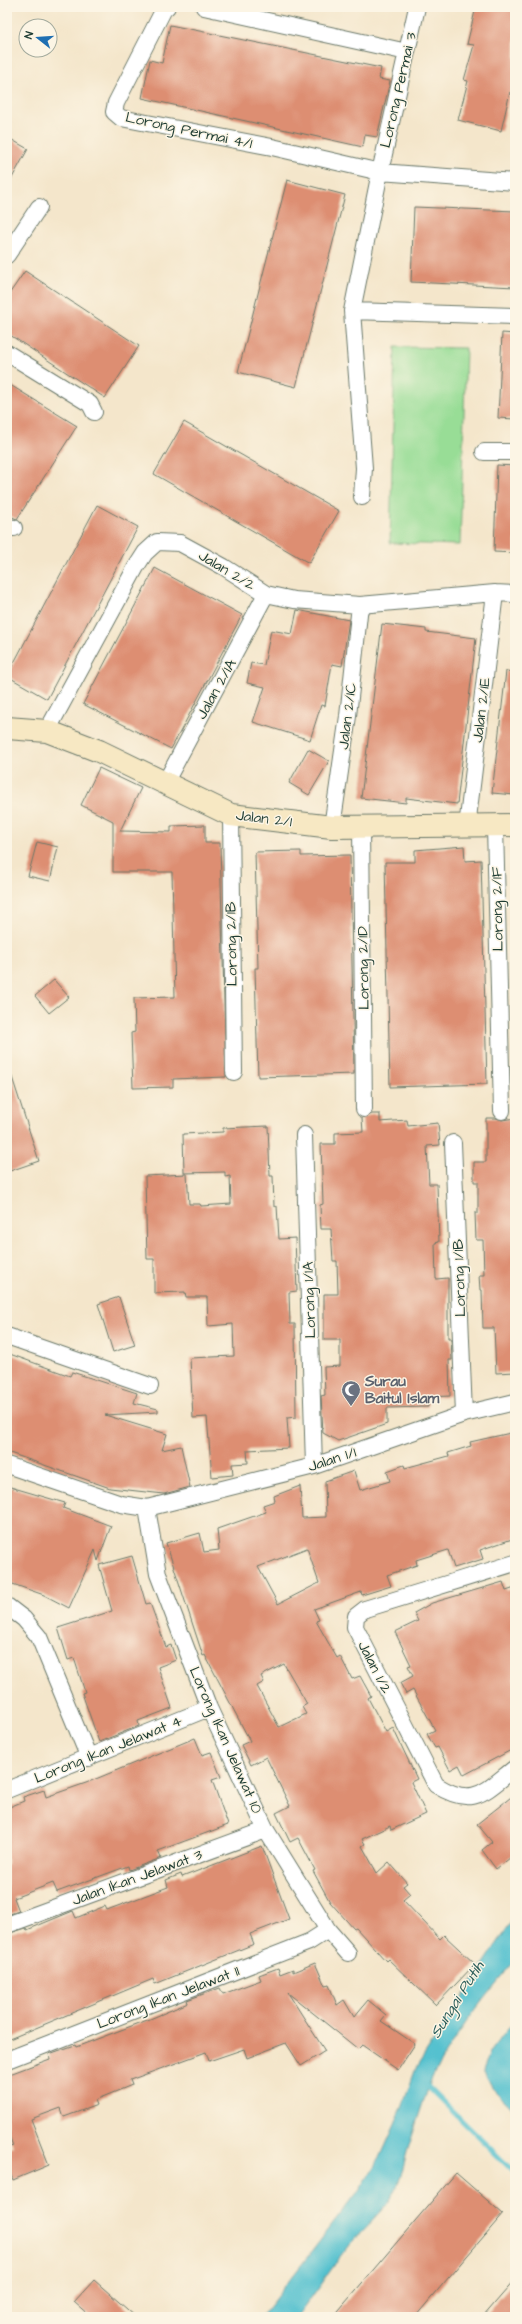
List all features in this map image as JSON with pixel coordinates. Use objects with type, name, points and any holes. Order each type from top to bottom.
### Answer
[{"type":"street","name":"Lorong Permai 4/1","points":[[167,7],[164,9],[116,103],[114,112],[120,118],[272,147],[380,172]]},
{"type":"street","points":[[204,7],[407,52]]},
{"type":"street","name":"Lorong Permai 3","points":[[362,497],[364,468],[352,311],[380,172],[417,7]]},
{"type":"street","points":[[380,172],[515,182]]},
{"type":"street","points":[[7,255],[38,207]]},
{"type":"street","points":[[352,311],[515,316]]},
{"type":"street","points":[[7,353],[90,404],[94,412]]},
{"type":"street","points":[[484,452],[515,452]]},
{"type":"street","name":"Jalan 2/2","points":[[47,731],[136,567],[145,553],[157,542],[180,544],[224,567],[266,594],[294,600],[360,605],[495,593],[515,594]]},
{"type":"street","name":"Jalan 2/1E","points":[[468,827],[495,593]]},
{"type":"street","name":"Jalan 2/1A","points":[[165,783],[266,594]]},
{"type":"street","name":"Jalan 2/1C","points":[[332,827],[348,716],[360,605]]},
{"type":"street","name":"Jalan 2/1","points":[[7,728],[47,731],[99,751],[231,815],[332,827],[505,826]]},
{"type":"street","name":"Lorong 2/1B","points":[[231,815],[234,1072]]},
{"type":"street","name":"Lorong 2/1F","points":[[502,1111],[505,826]]},
{"type":"street","name":"Lorong 2/1D","points":[[361,827],[364,1109]]},
{"type":"street","name":"Lorong 1/1A","points":[[304,1135],[314,1466]]},
{"type":"street","name":"Lorong 1/1B","points":[[453,1143],[464,1414]]},
{"type":"street","points":[[7,1336],[150,1386]]},
{"type":"street","name":"Jalan 1/1","points":[[147,1508],[314,1466],[464,1414],[515,1402]]},
{"type":"street","points":[[7,1465],[121,1504],[147,1508]]},
{"type":"street","name":"Lorong Ikan Jelawat 10","points":[[147,1508],[158,1574],[209,1708],[266,1830],[328,1930],[348,1953]]},
{"type":"street","name":"Jalan 1/2","points":[[515,1563],[365,1609],[356,1616],[355,1627],[436,1785],[449,1794],[466,1797],[481,1795],[515,1768]]},
{"type":"street","points":[[7,1606],[24,1619],[39,1637],[88,1758]]},
{"type":"street","name":"Lorong Ikan Jelawat 4","points":[[7,1790],[209,1708]]},
{"type":"street","name":"Jalan Ikan Jelawat 3","points":[[7,1925],[266,1830]]},
{"type":"street","name":"Lorong Ikan Jelawat 11","points":[[7,2060],[309,1942],[328,1930]]},
{"type":"green space","points":[[395,347],[466,348],[460,545],[390,543]]},
{"type":"water","points":[[515,1916],[515,1961],[466,2022],[443,2057],[434,2074],[399,2180],[389,2202],[346,2250],[297,2317],[261,2317],[357,2193],[380,2157],[401,2110],[416,2068]]},
{"type":"water","points":[[515,2019],[515,2111],[492,2088],[483,2070],[491,2050]]},
{"type":"building","points":[[476,7],[515,7],[515,93],[510,92],[501,131],[458,120],[468,81],[464,80],[474,45],[467,44]]},
{"type":"building","points":[[170,25],[381,68],[379,79],[390,81],[377,137],[365,135],[363,147],[142,98],[150,60],[162,63]]},
{"type":"building","points":[[7,137],[28,149],[7,187]]},
{"type":"building","points":[[287,180],[345,195],[296,387],[238,372]]},
{"type":"building","points":[[414,207],[515,211],[515,287],[411,282]]},
{"type":"building","points":[[25,271],[139,346],[105,398],[7,333],[7,297]]},
{"type":"building","points":[[502,333],[515,334],[515,419],[498,418]]},
{"type":"building","points":[[7,383],[77,426],[17,519],[7,515]]},
{"type":"building","points":[[184,422],[339,511],[309,563],[154,474]]},
{"type":"building","points":[[497,465],[515,466],[515,553],[494,552]]},
{"type":"building","points":[[97,505],[138,527],[47,699],[7,676]]},
{"type":"building","points":[[155,568],[242,615],[171,749],[83,704]]},
{"type":"building","points":[[297,610],[349,620],[342,666],[332,664],[325,706],[321,705],[310,740],[253,722],[265,687],[247,683],[251,663],[264,665],[271,630],[292,634]]},
{"type":"building","points":[[382,624],[426,629],[426,632],[476,638],[457,804],[406,798],[406,803],[361,798]]},
{"type":"building","points":[[506,671],[515,672],[515,795],[492,793]]},
{"type":"building","points":[[308,749],[329,761],[309,795],[289,783]]},
{"type":"building","points":[[99,768],[141,788],[120,831],[171,832],[171,826],[205,825],[205,843],[220,843],[226,1077],[173,1079],[173,1087],[133,1088],[131,1033],[135,1032],[134,998],[175,997],[172,872],[113,872],[113,821],[81,805]]},
{"type":"building","points":[[37,842],[58,847],[50,881],[28,876]]},
{"type":"building","points":[[464,846],[465,861],[481,860],[487,1084],[390,1087],[385,862],[415,862],[415,850]]},
{"type":"building","points":[[301,851],[301,856],[350,855],[354,1074],[258,1077],[255,968],[258,968],[255,852]]},
{"type":"building","points":[[54,980],[69,997],[49,1013],[35,996]]},
{"type":"building","points":[[10,1071],[39,1161],[7,1172],[7,1072]]},
{"type":"building","points":[[372,1114],[380,1114],[380,1122],[407,1120],[408,1126],[438,1123],[440,1145],[427,1146],[429,1184],[437,1184],[439,1242],[435,1243],[436,1279],[448,1278],[448,1338],[451,1338],[452,1360],[449,1360],[450,1396],[428,1397],[428,1407],[387,1408],[387,1424],[338,1441],[323,1433],[321,1396],[325,1395],[324,1367],[340,1366],[340,1340],[324,1340],[324,1294],[338,1294],[337,1261],[333,1261],[331,1229],[321,1229],[320,1205],[323,1204],[321,1144],[335,1144],[335,1133],[363,1132],[362,1118]]},
{"type":"building","points":[[486,1118],[496,1118],[502,1120],[515,1118],[515,1372],[496,1373],[494,1328],[483,1328],[482,1290],[480,1290],[479,1275],[484,1275],[483,1240],[476,1240],[475,1213],[478,1213],[478,1182],[474,1182],[474,1162],[486,1162]]},
{"type":"building","points":[[268,1126],[270,1176],[273,1176],[274,1207],[277,1206],[279,1239],[295,1238],[297,1291],[289,1292],[290,1324],[295,1324],[296,1417],[287,1418],[289,1448],[247,1450],[248,1463],[232,1464],[233,1475],[212,1477],[207,1417],[193,1418],[190,1358],[234,1356],[233,1324],[208,1326],[207,1297],[186,1297],[185,1292],[154,1293],[154,1259],[147,1259],[145,1176],[187,1174],[189,1204],[200,1204],[201,1206],[231,1204],[230,1176],[225,1177],[225,1172],[184,1173],[183,1134],[223,1132],[223,1128]]},
{"type":"building","points":[[119,1297],[135,1345],[113,1352],[98,1304]]},
{"type":"building","points":[[7,1353],[70,1376],[72,1372],[137,1393],[134,1403],[158,1409],[158,1412],[105,1415],[167,1434],[162,1450],[181,1446],[190,1487],[164,1494],[110,1488],[7,1452]]},
{"type":"building","points":[[515,1432],[515,1538],[480,1550],[483,1559],[454,1568],[448,1550],[416,1560],[417,1565],[387,1575],[391,1586],[362,1595],[361,1592],[314,1609],[319,1620],[316,1621],[337,1658],[340,1656],[352,1679],[360,1676],[371,1696],[368,1698],[386,1732],[393,1728],[417,1779],[411,1782],[426,1814],[391,1830],[390,1826],[362,1839],[365,1844],[362,1846],[377,1873],[389,1862],[407,1883],[403,1886],[410,1894],[403,1900],[440,1939],[444,1935],[475,1964],[436,2005],[388,1959],[386,1961],[356,1928],[354,1929],[330,1902],[313,1871],[315,1870],[298,1838],[290,1842],[276,1813],[290,1806],[266,1757],[251,1765],[241,1745],[250,1741],[205,1655],[203,1656],[166,1543],[200,1533],[204,1552],[219,1550],[217,1529],[266,1512],[263,1505],[275,1501],[274,1496],[300,1486],[302,1518],[326,1517],[325,1481],[354,1471],[360,1490],[390,1481],[387,1471],[404,1465],[405,1468],[449,1456],[448,1453],[471,1446],[470,1442]],"holes":[[[307,1548],[319,1583],[278,1604],[258,1567]],[[284,1664],[307,1704],[302,1707],[306,1714],[279,1727],[257,1686],[264,1682],[261,1676]]]},
{"type":"building","points":[[7,1486],[65,1503],[63,1508],[111,1526],[98,1561],[95,1550],[69,1608],[44,1595],[7,1582]]},
{"type":"building","points":[[132,1556],[146,1604],[150,1603],[166,1647],[171,1645],[176,1660],[158,1667],[172,1708],[138,1721],[139,1726],[99,1742],[82,1693],[85,1692],[74,1658],[68,1660],[58,1628],[112,1611],[99,1565]]},
{"type":"building","points":[[503,1582],[506,1591],[515,1588],[515,1748],[464,1775],[459,1765],[450,1770],[438,1747],[435,1748],[427,1734],[435,1730],[413,1690],[406,1694],[400,1683],[413,1676],[408,1666],[411,1665],[395,1632],[418,1621],[414,1613],[432,1603]]},
{"type":"building","points":[[195,1738],[202,1755],[211,1752],[221,1777],[212,1780],[228,1825],[158,1851],[161,1858],[129,1870],[128,1866],[57,1892],[53,1883],[14,1898],[19,1911],[7,1915],[7,1808],[24,1801],[23,1797],[44,1790],[46,1797],[86,1783]]},
{"type":"building","points":[[515,1794],[515,1854],[496,1869],[482,1850],[492,1842],[477,1824]]},
{"type":"building","points":[[262,1846],[289,1919],[250,1934],[254,1944],[155,1984],[153,1979],[7,2040],[7,1934],[26,1928],[27,1930],[73,1911],[76,1918],[105,1906],[107,1910],[168,1887],[166,1880],[181,1874],[182,1877]]},
{"type":"building","points":[[315,1963],[325,1986],[329,1985],[337,2005],[344,2000],[354,2017],[368,2000],[386,2015],[381,2021],[415,2044],[398,2070],[362,2045],[358,2049],[288,1993],[325,2051],[301,2066],[286,2043],[247,2058],[244,2049],[209,2061],[206,2052],[130,2080],[132,2085],[95,2100],[97,2105],[64,2117],[61,2108],[31,2119],[49,2165],[13,2180],[7,2166],[7,2148],[13,2146],[7,2130],[7,2075],[50,2059],[49,2054],[75,2045],[76,2047],[150,2019],[188,2003],[187,2000],[220,1988],[223,1994],[261,1980],[259,1975],[278,1968],[280,1974],[293,1969],[293,1972]]},
{"type":"building","points":[[456,2173],[503,2214],[415,2317],[333,2317]]},
{"type":"building","points":[[94,2280],[136,2317],[91,2317],[74,2302]]},
{"type":"building","points":[[515,2280],[515,2317],[483,2317],[501,2296]]},
{"type":"waterway","points":[[424,2083],[515,2173]]},
{"type":"place","name":"Surau Baitul Islam","points":[[351,1407]]},
{"type":"water label","name":"Sungai Putih","points":[[456,1999]]}]
